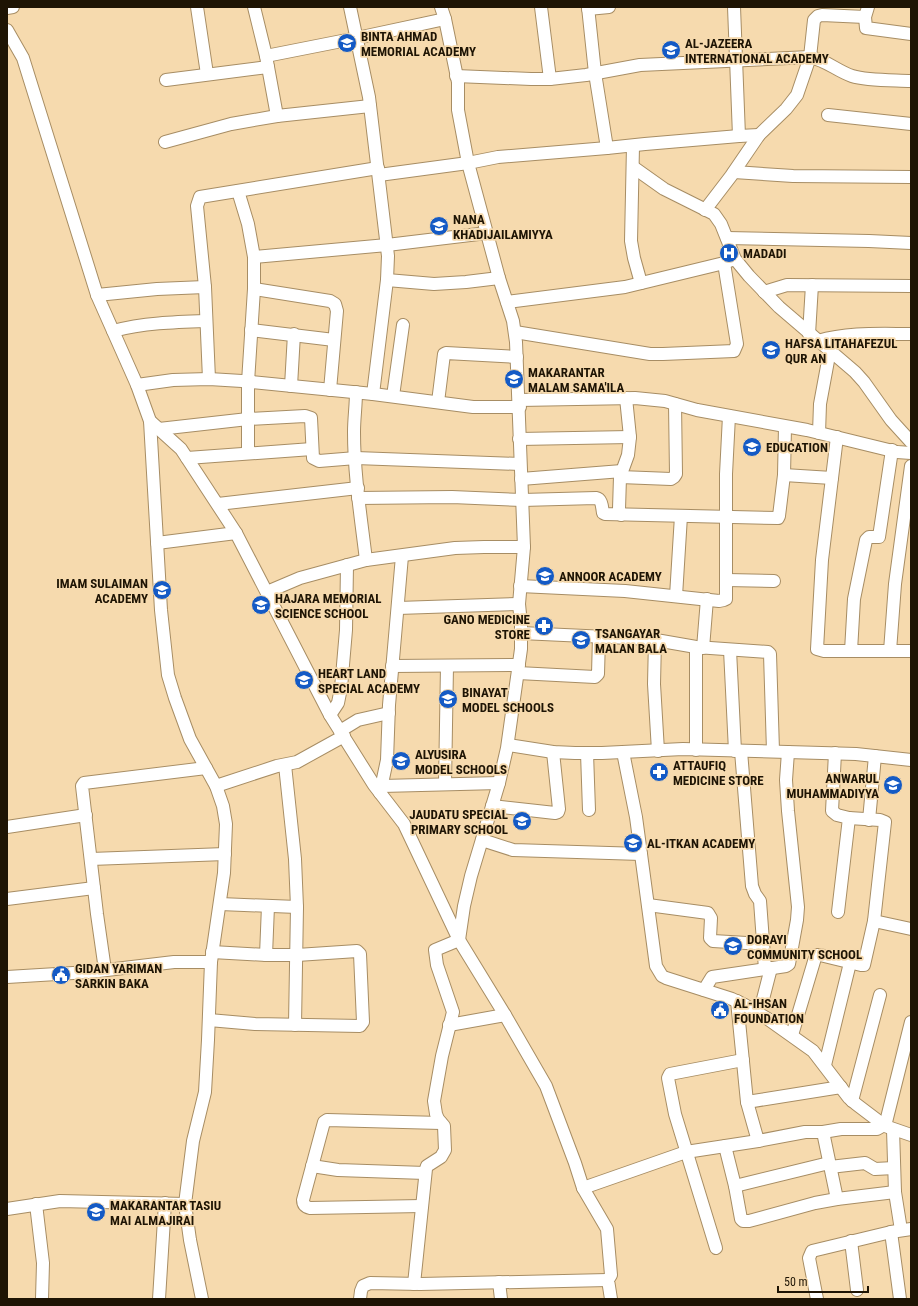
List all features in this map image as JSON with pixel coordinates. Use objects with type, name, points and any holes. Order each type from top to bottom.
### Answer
[{"type":"street","points":[[7,8],[12,7]]},
{"type":"street","points":[[197,7],[207,74]]},
{"type":"street","points":[[254,7],[267,61],[277,116]]},
{"type":"street","points":[[350,7],[370,106],[388,256],[387,280],[373,394]]},
{"type":"street","points":[[441,7],[445,19],[456,76],[458,110],[468,163],[515,332],[524,547],[519,604],[521,633],[508,745],[499,783],[471,876],[464,906],[459,940]]},
{"type":"street","points":[[541,7],[550,79]]},
{"type":"street","points":[[607,148],[595,73],[588,8],[609,7]]},
{"type":"street","points":[[734,7],[739,136]]},
{"type":"street","points":[[705,210],[734,172],[759,135],[786,109],[797,95],[810,57],[814,20],[818,16],[830,11],[866,12],[865,27],[867,29],[911,34]]},
{"type":"street","points":[[166,80],[207,74],[267,61],[357,38],[445,19]]},
{"type":"street","points":[[7,30],[23,58],[97,295],[154,425],[157,543],[161,610],[168,675],[190,739],[216,786],[223,806],[226,824],[224,873],[212,957],[205,1092],[193,1141],[185,1204],[190,1240],[202,1299]]},
{"type":"street","points":[[456,76],[550,79],[640,66],[810,57],[819,58],[853,76],[867,79],[911,82]]},
{"type":"street","points":[[165,142],[231,124],[277,116],[370,106]]},
{"type":"street","points":[[828,115],[911,124]]},
{"type":"street","points":[[209,379],[205,287],[197,206],[200,197],[378,172],[468,163],[498,157],[759,135]]},
{"type":"street","points":[[634,146],[631,241],[641,283]]},
{"type":"street","points":[[515,332],[650,354],[734,351],[737,344],[730,261],[727,238],[721,224],[714,214],[664,189],[633,167]]},
{"type":"street","points":[[734,172],[793,176],[911,177]]},
{"type":"street","points":[[238,191],[248,224],[254,257],[254,289],[248,382],[248,454]]},
{"type":"street","points":[[254,257],[387,245],[487,233]]},
{"type":"street","points":[[727,238],[911,243]]},
{"type":"street","points":[[507,302],[625,287],[730,261]]},
{"type":"street","points":[[730,261],[749,276],[764,292],[814,338],[855,372],[891,420],[911,442]]},
{"type":"street","points":[[387,280],[434,284],[499,278]]},
{"type":"street","points":[[764,292],[787,285],[911,286]]},
{"type":"street","points":[[812,285],[814,338]]},
{"type":"street","points":[[97,295],[205,287]]},
{"type":"street","points":[[254,289],[330,301],[335,304],[337,311],[330,390]]},
{"type":"street","points":[[112,331],[133,326],[206,321]]},
{"type":"street","points":[[393,396],[403,325]]},
{"type":"street","points":[[251,330],[334,340]]},
{"type":"street","points":[[291,386],[294,334]]},
{"type":"street","points":[[814,338],[828,338],[860,334],[911,334]]},
{"type":"street","points":[[819,433],[820,404],[830,350]]},
{"type":"street","points":[[438,402],[444,354],[517,357]]},
{"type":"street","points":[[137,386],[173,380],[209,379],[356,392],[473,406],[626,398],[665,401],[697,410],[819,433],[911,453]]},
{"type":"street","points":[[356,392],[354,432],[358,493],[366,560]]},
{"type":"street","points":[[621,515],[619,509],[621,474],[628,455],[630,437],[626,398]]},
{"type":"street","points":[[521,479],[621,474],[671,479],[676,474],[675,404]]},
{"type":"street","points":[[154,425],[304,416],[311,418],[312,449],[314,460],[319,461],[356,458],[520,464]]},
{"type":"street","points":[[520,586],[626,591],[719,601],[726,599],[726,474],[729,416]]},
{"type":"street","points":[[154,425],[181,449],[236,533],[330,715],[404,824],[459,940],[505,1014],[546,1086],[576,1163],[582,1188],[607,1229],[611,1275],[608,1280],[611,1299]]},
{"type":"street","points":[[218,504],[358,493],[522,500],[596,498],[600,500],[604,514],[779,518],[784,475],[785,427]]},
{"type":"street","points":[[519,439],[630,437]]},
{"type":"street","points":[[837,437],[822,560],[817,649],[824,651],[911,651]]},
{"type":"street","points":[[187,458],[312,449]]},
{"type":"street","points":[[851,651],[856,587],[866,540],[869,537],[879,537],[892,450]]},
{"type":"street","points":[[890,651],[895,584],[911,466]]},
{"type":"street","points":[[784,475],[832,478]]},
{"type":"street","points":[[676,596],[680,516]]},
{"type":"street","points":[[157,543],[236,533]]},
{"type":"street","points":[[267,592],[300,578],[366,560],[455,548],[484,546],[524,547]]},
{"type":"street","points":[[381,789],[388,760],[388,713],[402,556]]},
{"type":"street","points":[[330,715],[338,703],[341,688],[346,630],[347,565]]},
{"type":"street","points":[[727,580],[774,581]]},
{"type":"street","points":[[696,750],[699,647],[707,599]]},
{"type":"street","points":[[398,608],[519,604]]},
{"type":"street","points":[[521,633],[655,640],[699,647],[764,651],[770,654],[773,752]]},
{"type":"street","points":[[392,666],[447,666],[518,669],[595,677],[598,674],[599,637]]},
{"type":"street","points":[[655,640],[654,684],[658,750]]},
{"type":"street","points":[[730,650],[738,751],[752,886],[760,901],[763,944],[768,969],[763,999],[756,1012]]},
{"type":"street","points":[[445,784],[447,666]]},
{"type":"street","points":[[216,786],[303,759],[342,734],[358,720],[388,713]]},
{"type":"street","points":[[508,745],[553,752],[587,753],[696,750],[835,753],[911,760]]},
{"type":"street","points":[[492,806],[555,813],[558,812],[559,809],[553,752]]},
{"type":"street","points":[[623,752],[642,854],[656,966],[662,976],[737,1001],[756,1012],[792,1035],[813,1051],[852,1101],[887,1127],[911,1135]]},
{"type":"street","points":[[704,990],[712,977],[786,966],[789,964],[798,907],[786,780],[788,752]]},
{"type":"street","points":[[587,753],[589,810]]},
{"type":"street","points":[[792,1035],[814,958],[817,955],[820,955],[850,963],[864,964],[874,922],[885,822],[880,820],[849,818],[837,815],[832,811],[835,753]]},
{"type":"street","points":[[869,820],[876,756]]},
{"type":"street","points":[[285,764],[295,859],[297,907],[295,1025]]},
{"type":"street","points":[[105,970],[82,788],[84,783],[206,768]]},
{"type":"street","points":[[381,789],[445,784],[499,783]]},
{"type":"street","points":[[7,827],[86,815]]},
{"type":"street","points":[[838,912],[849,818]]},
{"type":"street","points":[[482,840],[513,850],[642,854]]},
{"type":"street","points":[[91,859],[225,854]]},
{"type":"street","points":[[7,899],[94,888]]},
{"type":"street","points":[[220,904],[297,907]]},
{"type":"street","points":[[648,905],[708,914],[711,918],[710,938],[713,941],[763,944]]},
{"type":"street","points":[[266,956],[268,906]]},
{"type":"street","points":[[874,922],[911,929]]},
{"type":"street","points":[[414,1284],[425,1173],[427,1166],[443,1155],[445,1150],[444,1126],[436,1114],[434,1101],[442,1056],[453,1012],[437,966],[435,950],[459,940]]},
{"type":"street","points":[[7,977],[105,970],[212,957],[359,952],[362,1022],[360,1026],[255,1024],[209,1020]]},
{"type":"street","points":[[825,1065],[850,963]]},
{"type":"street","points":[[852,1101],[880,995]]},
{"type":"street","points":[[737,1001],[747,1102],[758,1141]]},
{"type":"street","points":[[449,1025],[505,1014]]},
{"type":"street","points":[[900,1299],[901,1230],[895,1192],[894,1168],[887,1127],[911,1022]]},
{"type":"street","points":[[716,1248],[675,1114],[668,1081],[670,1074],[743,1060]]},
{"type":"street","points":[[747,1102],[841,1087]]},
{"type":"street","points":[[422,1206],[308,1207],[303,1200],[324,1122],[326,1120],[441,1122]]},
{"type":"street","points":[[582,1188],[686,1152],[805,1132],[823,1132],[841,1129],[877,1129],[887,1127]]},
{"type":"street","points":[[823,1132],[837,1199]]},
{"type":"street","points":[[725,1146],[735,1186],[741,1219],[743,1221],[749,1221],[815,1203],[895,1192]]},
{"type":"street","points":[[735,1186],[830,1165],[865,1164],[875,1169],[894,1168]]},
{"type":"street","points":[[312,1166],[338,1170],[425,1173]]},
{"type":"street","points":[[7,1210],[60,1201],[185,1204]]},
{"type":"street","points":[[159,1299],[165,1203]]},
{"type":"street","points":[[36,1204],[42,1263],[42,1299]]},
{"type":"street","points":[[817,1299],[809,1258],[812,1251],[901,1230]]},
{"type":"street","points":[[851,1241],[857,1290]]},
{"type":"street","points":[[360,1299],[363,1286],[370,1283],[414,1284],[608,1280]]},
{"type":"street","points":[[608,1280],[621,1299]]},
{"type":"street","points":[[499,1282],[501,1299]]},
{"type":"place","name":"BINTA AHMAD MEMORIAL ACADEMY","points":[[347,43]]},
{"type":"place","name":"AL-JAZEERA INTERNATIONAL ACADEMY","points":[[671,50]]},
{"type":"place","name":"NANA KHADIJAILAMIYYA","points":[[439,226]]},
{"type":"place","name":"MADADI","points":[[729,253]]},
{"type":"place","name":"HAFSA LITAHAFEZUL QUR AN","points":[[771,350]]},
{"type":"place","name":"MAKARANTAR MALAM SAMA'ILA","points":[[514,379]]},
{"type":"place","name":"EDUCATION","points":[[752,447]]},
{"type":"place","name":"ANNOOR ACADEMY","points":[[545,576]]},
{"type":"place","name":"IMAM SULAIMAN ACADEMY","points":[[162,590]]},
{"type":"place","name":"HAJARA MEMORIAL SCIENCE SCHOOL","points":[[261,605]]},
{"type":"place","name":"GANO MEDICINE STORE","points":[[544,626]]},
{"type":"place","name":"TSANGAYAR MALAN BALA","points":[[581,640]]},
{"type":"place","name":"HEART LAND SPECIAL ACADEMY","points":[[304,680]]},
{"type":"place","name":"BINAYAT MODEL SCHOOLS","points":[[448,699]]},
{"type":"place","name":"ALYUSIRA MODEL SCHOOLS","points":[[401,761]]},
{"type":"place","name":"ATTAUFIQ MEDICINE STORE","points":[[659,772]]},
{"type":"place","name":"ANWARUL MUHAMMADIYYA","points":[[893,785]]},
{"type":"place","name":"JAUDATU SPECIAL PRIMARY SCHOOL","points":[[522,821]]},
{"type":"place","name":"AL-ITKAN ACADEMY","points":[[633,843]]},
{"type":"place","name":"DORAYI COMMUNITY SCHOOL","points":[[733,946]]},
{"type":"place","name":"GIDAN YARIMAN SARKIN BAKA","points":[[61,975]]},
{"type":"place","name":"AL-IHSAN FOUNDATION","points":[[720,1010]]},
{"type":"place","name":"MAKARANTAR TASIU MAI ALMAJIRAI","points":[[96,1212]]}]
